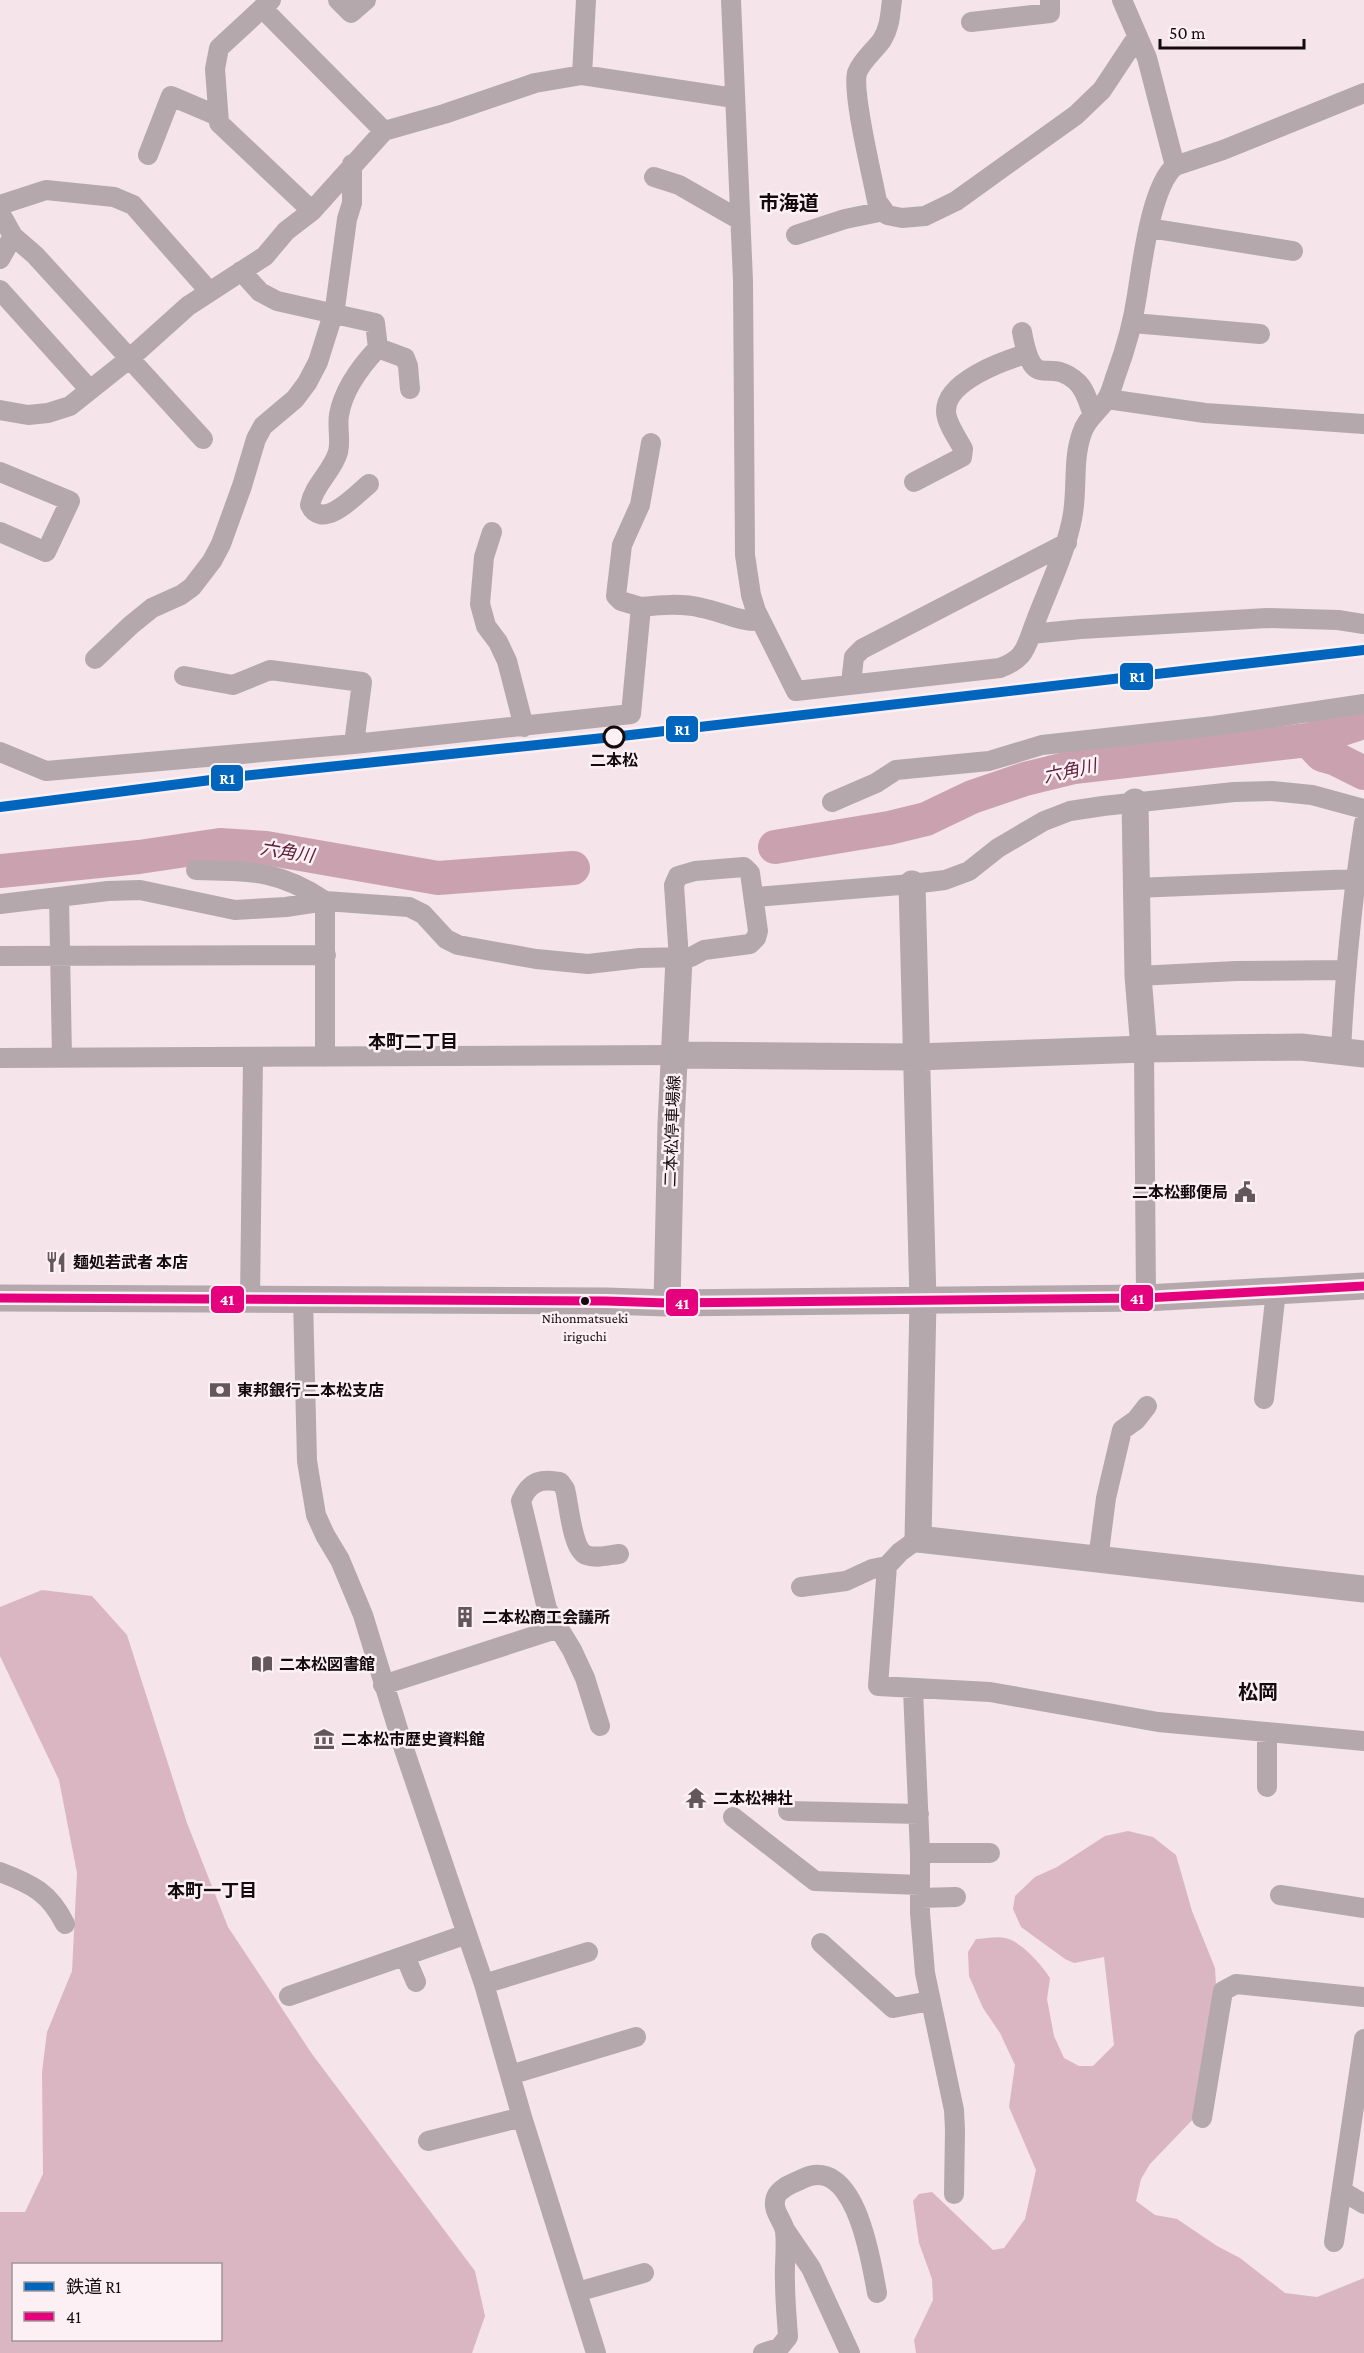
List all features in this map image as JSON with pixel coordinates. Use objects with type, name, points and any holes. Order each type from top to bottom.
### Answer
[{"type":"street","points":[[338,0],[351,13],[366,0]]},
{"type":"street","points":[[582,75],[586,0]]},
{"type":"street","points":[[731,0],[743,281],[746,555],[751,595],[761,621],[796,690],[1000,668],[1015,663],[1025,652],[1045,594],[1067,543],[1073,515],[1080,441],[1086,424],[1107,399],[1125,351],[1133,323],[1149,228],[1167,173],[1175,166],[1223,150],[1364,93]]},
{"type":"street","points":[[892,0],[889,25],[882,40],[858,70],[856,77],[877,201],[884,211],[894,217],[925,216],[956,201],[1076,115],[1102,90],[1137,37]]},
{"type":"street","points":[[971,22],[1050,13],[1050,0]]},
{"type":"street","points":[[1122,0],[1148,58],[1175,166]]},
{"type":"street","points":[[312,211],[219,123],[215,69],[219,48],[267,4],[384,131]]},
{"type":"street","points":[[0,411],[28,415],[48,413],[70,406],[129,359],[188,306],[265,256],[286,231],[312,211],[384,131],[444,114],[535,83],[582,75],[734,98]]},
{"type":"street","points":[[148,155],[171,96],[218,116]]},
{"type":"street","points":[[95,659],[152,608],[192,587],[212,561],[242,486],[256,439],[263,426],[287,408],[307,383],[318,362],[333,314],[347,219],[352,203],[352,164]]},
{"type":"street","points":[[654,177],[679,185],[740,220]]},
{"type":"street","points":[[0,205],[46,190],[114,197],[133,205],[209,291]]},
{"type":"street","points":[[795,235],[845,219],[884,211]]},
{"type":"street","points":[[0,213],[13,236],[35,255],[203,439]]},
{"type":"street","points":[[1149,228],[1293,251]]},
{"type":"street","points":[[0,259],[13,236]]},
{"type":"street","points":[[241,271],[260,292],[277,301],[375,323],[378,348],[355,379],[342,403],[339,417],[339,452],[312,497],[310,505],[312,510],[322,515],[332,514],[369,484]]},
{"type":"street","points":[[0,290],[90,390]]},
{"type":"street","points":[[1133,323],[1260,334]]},
{"type":"street","points":[[1022,332],[1026,354],[1031,363],[1038,370],[1065,374],[1077,382],[1094,415]]},
{"type":"street","points":[[378,348],[405,358],[410,389]]},
{"type":"street","points":[[914,482],[962,457],[963,450],[946,414],[947,403],[955,392],[982,370],[998,362],[1026,354]]},
{"type":"street","points":[[1107,399],[1205,413],[1364,424]]},
{"type":"street","points":[[651,443],[640,505],[622,545],[616,596],[621,601],[641,607],[671,604],[701,608],[749,621],[761,621]]},
{"type":"street","points":[[0,472],[70,501],[46,552],[0,532]]},
{"type":"street","points":[[492,532],[484,557],[480,604],[486,626],[498,642],[507,660],[524,727]]},
{"type":"street","points":[[851,684],[854,657],[862,649],[1067,543]]},
{"type":"street","points":[[0,752],[46,771],[354,744],[631,714],[641,607]]},
{"type":"street","points":[[1031,634],[1267,618],[1338,620],[1364,624]]},
{"type":"street","points":[[184,676],[233,685],[270,670],[362,682],[354,744]]},
{"type":"street","points":[[832,802],[876,783],[896,770],[989,761],[1042,745],[1214,726],[1364,704]]},
{"type":"street","points":[[755,897],[912,885],[958,876],[1031,828],[1070,811],[1234,792],[1272,791],[1312,795],[1364,809]]},
{"type":"street","points":[[1135,802],[1137,976],[1144,1049],[1146,1298]]},
{"type":"street","points":[[0,1058],[675,1055],[916,1057],[1144,1049],[1301,1047],[1352,1052],[1345,970],[1364,823]]},
{"type":"street","points":[[0,904],[108,891],[140,890],[235,910],[286,907],[326,901],[416,909],[446,939],[458,945],[536,959],[588,964],[640,958],[680,959],[691,957],[704,950],[750,944],[756,938],[758,931],[750,873],[744,867],[695,870],[678,876],[674,885],[680,959]]},
{"type":"street","points":[[196,870],[253,871],[290,880],[326,901]]},
{"type":"street","points":[[1135,888],[1355,879]]},
{"type":"street","points":[[912,885],[923,1301],[918,1539]]},
{"type":"street","points":[[59,897],[62,1057]]},
{"type":"street","points":[[325,1057],[326,901]]},
{"type":"street","points":[[0,956],[326,955]]},
{"type":"street","name":"二本松停車場線","points":[[668,1303],[680,959]]},
{"type":"street","points":[[1137,976],[1236,971],[1345,970]]},
{"type":"street","points":[[250,1299],[254,1057]]},
{"type":"street","points":[[0,1299],[303,1299],[668,1303],[923,1301],[1146,1298],[1364,1286]]},
{"type":"street","points":[[1264,1399],[1276,1291]]},
{"type":"street","points":[[303,1299],[307,1461],[316,1515],[340,1560],[363,1615],[383,1685],[484,1984],[522,2117],[596,2353]]},
{"type":"street","points":[[1098,1560],[1106,1498],[1122,1430],[1136,1420],[1147,1406]]},
{"type":"street","points":[[600,1726],[585,1678],[572,1650],[547,1609],[521,1501],[525,1491],[534,1483],[546,1479],[560,1482],[565,1489],[577,1546],[584,1554],[594,1557],[619,1554]]},
{"type":"street","points":[[801,1587],[846,1581],[872,1569],[887,1566],[900,1552],[918,1539],[1364,1589]]},
{"type":"street","points":[[887,1566],[878,1686],[914,1690],[990,1692],[1158,1722],[1364,1741]]},
{"type":"street","points":[[383,1685],[559,1628]]},
{"type":"street","points":[[914,1690],[921,1853],[920,1892],[925,1974],[954,2110],[954,2194]]},
{"type":"street","points":[[1267,1732],[1267,1786]]},
{"type":"street","points":[[788,1811],[919,1814]]},
{"type":"street","points":[[733,1817],[815,1881],[956,1897]]},
{"type":"street","points":[[921,1853],[990,1853]]},
{"type":"street","points":[[0,1872],[26,1882],[45,1894],[58,1910],[65,1924]]},
{"type":"street","points":[[1280,1895],[1364,1908]]},
{"type":"street","points":[[289,1996],[466,1934]]},
{"type":"street","points":[[821,1943],[893,2008],[930,2001]]},
{"type":"street","points":[[484,1984],[588,1952]]},
{"type":"street","points":[[405,1956],[416,1982]]},
{"type":"street","points":[[1202,2118],[1223,1991],[1236,1984],[1364,1997]]},
{"type":"street","points":[[510,2075],[636,2037]]},
{"type":"street","points":[[1334,2242],[1364,2040]]},
{"type":"street","points":[[428,2141],[522,2117]]},
{"type":"street","points":[[850,2353],[812,2268],[785,2230],[775,2211],[777,2195],[783,2189],[807,2177],[822,2175],[833,2178],[842,2187],[864,2234],[877,2293]]},
{"type":"street","points":[[1342,2192],[1364,2204]]},
{"type":"street","points":[[764,2353],[778,2349],[788,2337],[785,2230]]},
{"type":"street","points":[[577,2292],[644,2273]]},
{"type":"shaded area","points":[[42,1590],[92,1596],[127,1635],[187,1823],[228,1927],[312,2054],[475,2271],[485,2316],[472,2353],[0,2353],[0,2212],[25,2212],[43,2174],[42,2072],[47,2032],[72,1971],[77,1873],[59,1780],[0,1656],[0,1607]]},
{"type":"shaded area","points":[[1128,1831],[1153,1837],[1176,1855],[1192,1911],[1215,1968],[1217,2003],[1198,2114],[1150,2164],[1141,2179],[1136,2201],[1155,2215],[1177,2219],[1217,2246],[1240,2258],[1285,2293],[1317,2297],[1364,2278],[1364,2353],[916,2353],[914,2340],[933,2300],[932,2279],[919,2243],[913,2201],[919,2194],[932,2192],[993,2250],[1004,2248],[1025,2219],[1036,2170],[1009,2107],[1015,2065],[1000,2033],[983,2008],[969,1976],[968,1952],[976,1939],[998,1937],[1011,1940],[1030,1954],[1050,1978],[1047,1999],[1054,2036],[1064,2058],[1079,2066],[1093,2066],[1114,2045],[1104,1957],[1074,1963],[1065,1959],[1021,1927],[1013,1909],[1015,1896],[1035,1877],[1057,1867],[1105,1836]]},
{"type":"waterway","name":"六角川","points":[[775,847],[889,828],[926,819],[972,797],[1025,779],[1074,767],[1308,740],[1364,722]]},
{"type":"waterway","name":"六角川","points":[[1308,740],[1322,755],[1336,759],[1364,773]]},
{"type":"waterway","name":"六角川","points":[[0,871],[139,857],[220,845],[266,848],[438,878],[573,868]]},
{"type":"rail line","name":"R1","points":[[0,807],[242,776],[613,737],[1364,650]]},
{"type":"transit line","name":"41","points":[[0,1298],[667,1303],[1146,1298],[1364,1286]]},
{"type":"place","name":"二本松","points":[[614,737]]},
{"type":"place","name":"二本松郵便局","points":[[1245,1192]]},
{"type":"place","name":"麺処若武者 本店","points":[[56,1262]]},
{"type":"place","name":"Nihonmatsueki iriguchi","points":[[585,1301]]},
{"type":"place","name":"東邦銀行 二本松支店","points":[[220,1390]]},
{"type":"place","name":"二本松商工会議所","points":[[465,1617]]},
{"type":"place","name":"二本松図書館","points":[[262,1664]]},
{"type":"place","name":"二本松市歴史資料館","points":[[324,1739]]},
{"type":"place","name":"二本松神社","points":[[696,1798]]},
{"type":"district","name":"市海道","points":[[789,203]]},
{"type":"district","name":"本町二丁目","points":[[413,1042]]},
{"type":"district","name":"松岡","points":[[1258,1692]]},
{"type":"district","name":"本町一丁目","points":[[212,1891]]}]
